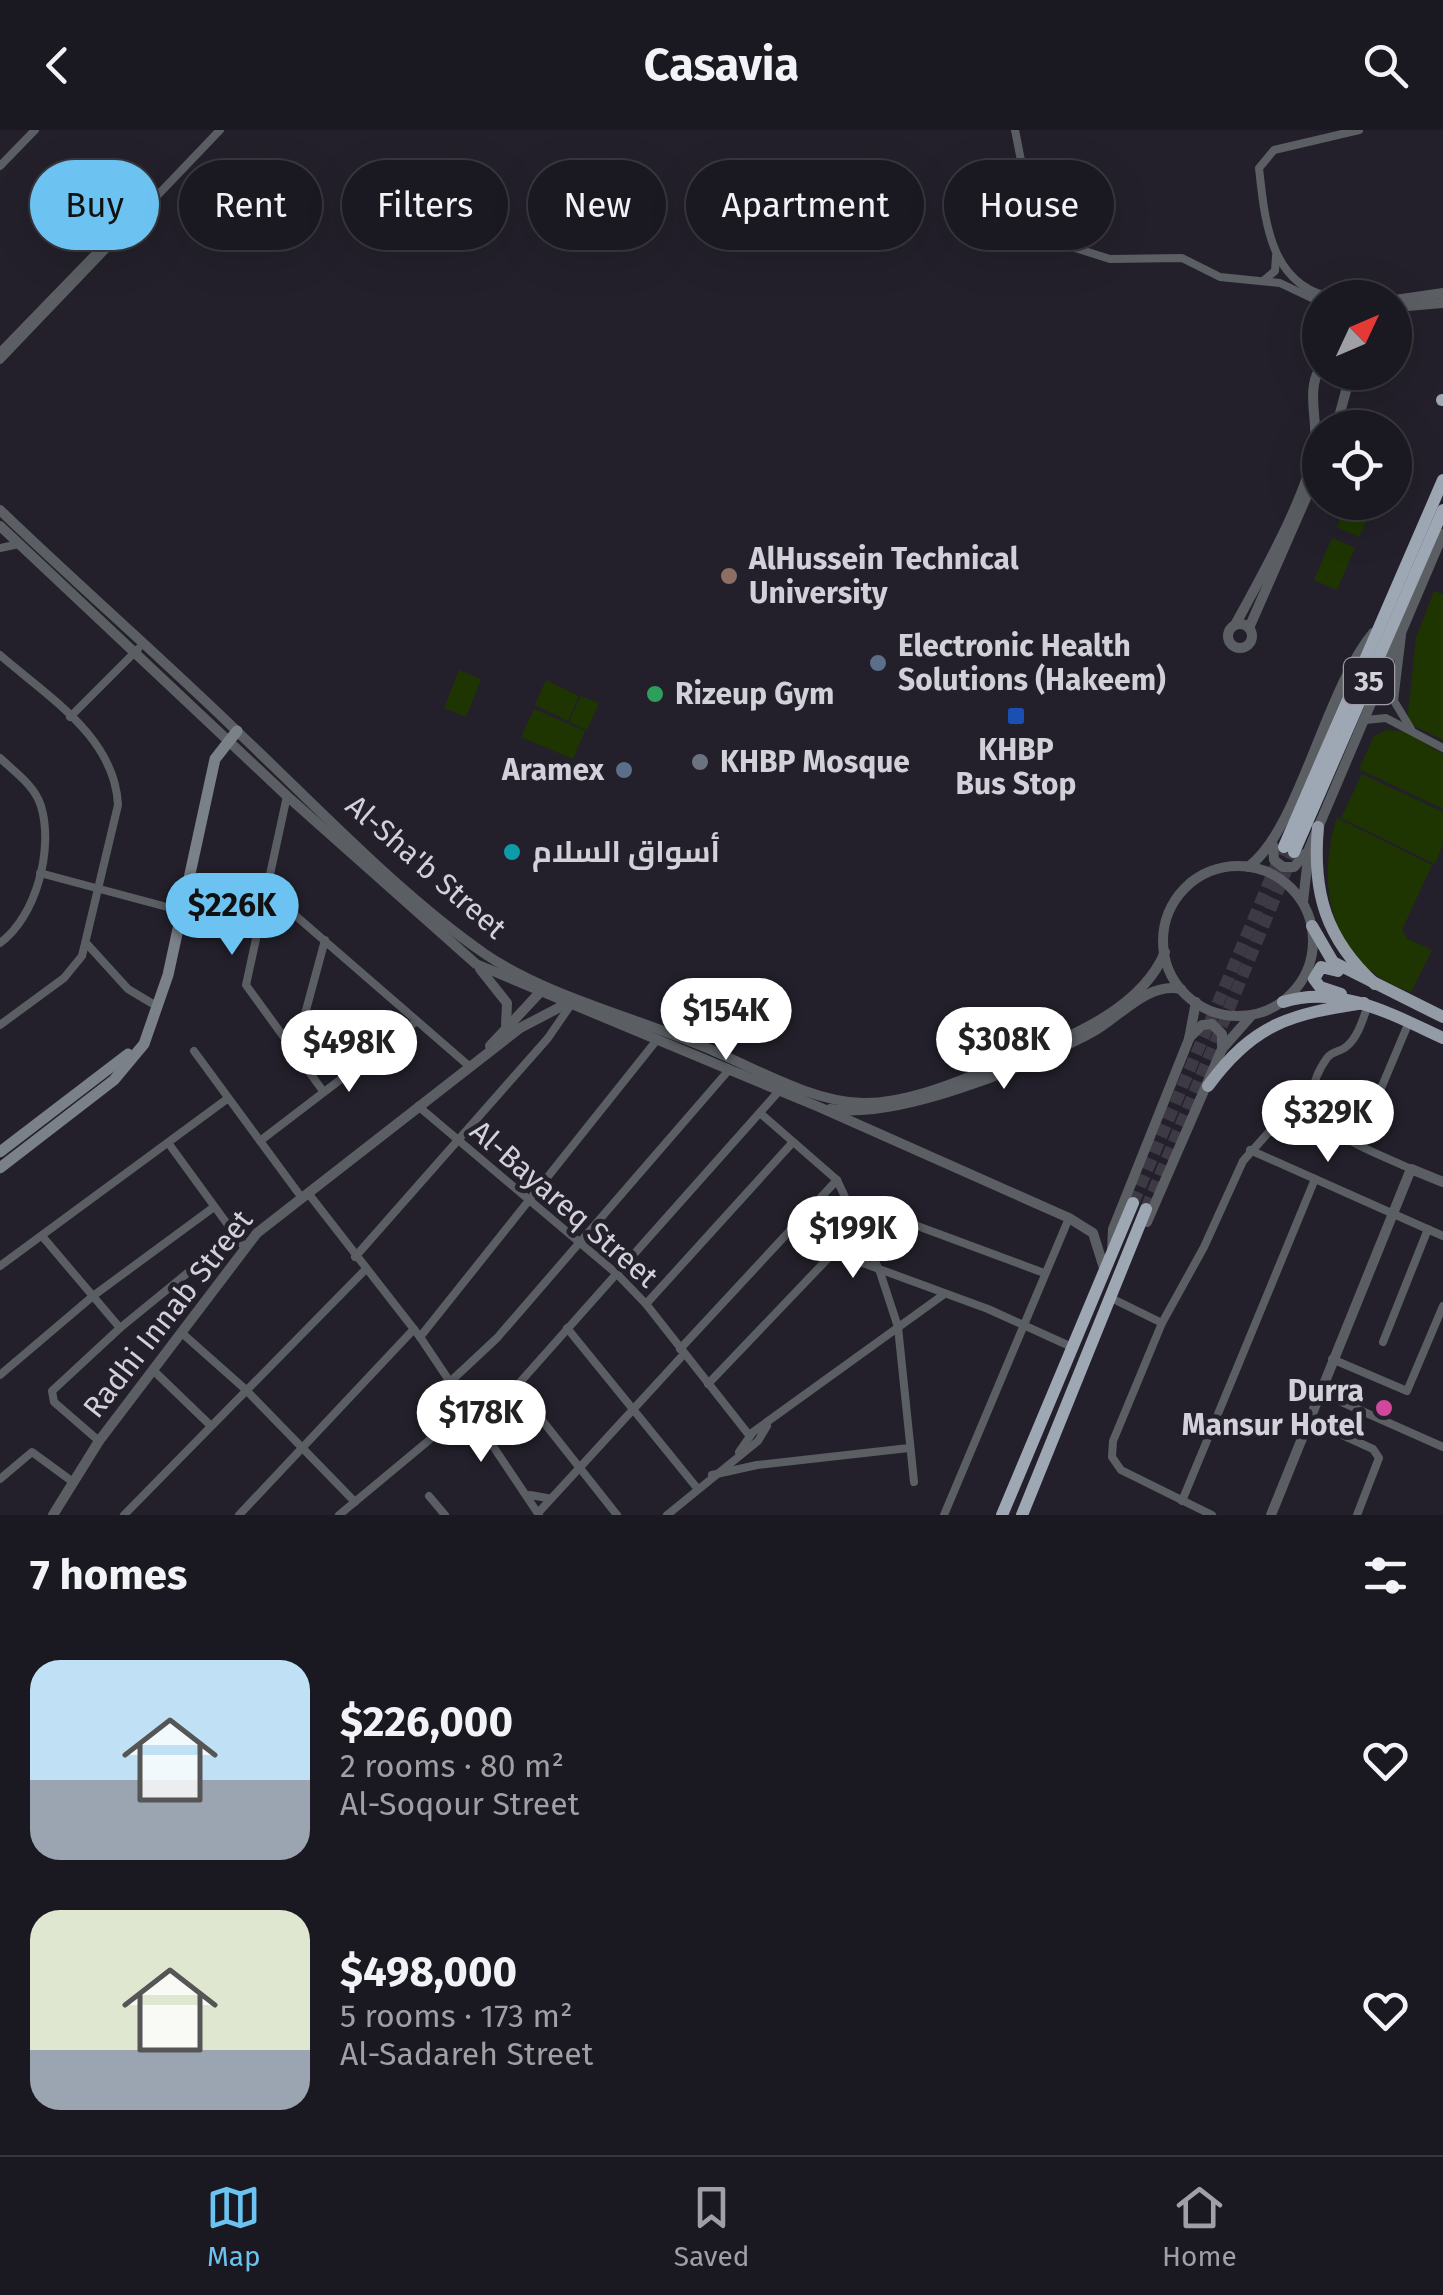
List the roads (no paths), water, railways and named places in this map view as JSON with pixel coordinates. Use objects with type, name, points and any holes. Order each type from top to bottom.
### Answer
[{"type":"highway","name":"35","points":[[1290,848],[1374,632],[1443,480]]},
{"type":"highway","name":"35","points":[[1290,848],[1396,631],[1443,510]]},
{"type":"highway","points":[[1366,717],[1396,631]]},
{"type":"highway","points":[[1002,1515],[1069,1346],[1112,1251],[1140,1206],[1111,1298],[1022,1515]]},
{"type":"main road","points":[[0,1168],[114,1080],[145,1037],[159,1007],[211,773],[233,735]]},
{"type":"main road","points":[[1318,828],[1316,868],[1324,916],[1345,954],[1375,984]]},
{"type":"main road","points":[[1312,926],[1333,962],[1400,997]]},
{"type":"main road","points":[[1443,1017],[1330,968],[1317,971],[1316,984],[1443,1038]]},
{"type":"main road","points":[[1283,1002],[1306,996],[1363,1003]]},
{"type":"main road","points":[[1208,1086],[1246,1043],[1284,1018],[1363,1003]]},
{"type":"main road","points":[[0,1152],[110,1071],[145,1037]]},
{"type":"street","points":[[0,166],[35,130]]},
{"type":"street","points":[[0,352],[217,130]]},
{"type":"street","points":[[0,360],[217,130]]},
{"type":"street","points":[[1015,130],[1032,203],[1045,223],[1072,247],[1110,259],[1176,257],[1227,279],[1263,281],[1302,294]]},
{"type":"street","points":[[1263,281],[1274,270],[1276,255],[1259,168],[1274,150],[1359,130]]},
{"type":"street","points":[[1276,255],[1302,284]]},
{"type":"street","points":[[1412,299],[1443,294]]},
{"type":"street","points":[[1412,301],[1443,303]]},
{"type":"street","points":[[1302,506],[1248,628],[1250,642],[1237,648],[1228,638],[1309,470],[1316,437],[1313,390]]},
{"type":"street","name":"Al-Sha'b Street","points":[[0,510],[138,649]]},
{"type":"street","name":"Al-Sha'b Street","points":[[0,526],[466,939],[503,965],[568,1005],[819,1106],[1069,1218],[1093,1233],[1104,1268]]},
{"type":"street","points":[[1411,730],[1394,700],[1396,631],[1443,534]]},
{"type":"street","points":[[0,548],[19,544]]},
{"type":"street","points":[[1235,625],[1248,628]]},
{"type":"street","points":[[70,717],[138,649]]},
{"type":"street","points":[[0,654],[105,754],[118,788],[116,825],[87,944],[77,965],[0,1024]]},
{"type":"street","points":[[1260,1013],[1226,1015],[1196,1002],[1181,989],[1164,952],[1168,914],[1187,886],[1213,870],[1248,867],[1290,848],[1318,828],[1366,717],[1386,718],[1443,748]]},
{"type":"street","name":"Al-Sha'b Street","points":[[233,735],[287,796],[476,964],[840,1100],[895,1099],[994,1067],[1077,1032],[1137,993],[1164,952]]},
{"type":"street","points":[[0,758],[35,793],[41,806],[40,873],[22,922],[0,943]]},
{"type":"street","points":[[287,796],[246,985],[323,1092]]},
{"type":"street","points":[[1126,1257],[1222,1050],[1252,1015],[1283,1002],[1308,968],[1312,926],[1290,848]]},
{"type":"street","points":[[1248,867],[1280,878],[1303,904]]},
{"type":"street","points":[[40,873],[182,911]]},
{"type":"street","points":[[266,890],[468,1066]]},
{"type":"street","points":[[294,1051],[325,940]]},
{"type":"street","points":[[87,944],[128,989],[159,1007]]},
{"type":"street","points":[[476,964],[507,1003],[504,1030]]},
{"type":"street","name":"Radhi Innab Street","points":[[486,1053],[543,989]]},
{"type":"street","name":"Al-Sha'b Street","points":[[819,1106],[880,1110],[946,1091],[1090,1034],[1157,989],[1181,989]]},
{"type":"street","points":[[1112,1251],[1116,1222],[1188,1039],[1196,1002]]},
{"type":"street","points":[[1212,1515],[1132,1478],[1112,1457],[1118,1427],[1162,1323],[1250,1150],[1284,1115],[1312,1098],[1326,1059],[1352,1041],[1363,1003]]},
{"type":"street","points":[[1426,1009],[1443,1003]]},
{"type":"street","points":[[356,1257],[459,1141],[568,1005]]},
{"type":"street","name":"Radhi Innab Street","points":[[54,1515],[99,1442],[244,1247],[468,1066],[530,1021],[568,1005]]},
{"type":"street","points":[[260,1141],[417,1021]]},
{"type":"street","points":[[1358,1144],[1409,1022]]},
{"type":"street","points":[[1188,1039],[1202,1025],[1212,1024],[1222,1034],[1222,1050]]},
{"type":"street","points":[[239,1515],[394,1351],[417,1333],[530,1201],[656,1041]]},
{"type":"street","points":[[700,1059],[708,1055],[706,1047]]},
{"type":"street","points":[[194,1051],[260,1141],[417,1333],[452,1381],[465,1410],[540,1512]]},
{"type":"street","points":[[452,1381],[497,1338],[728,1071]]},
{"type":"street","points":[[451,1422],[478,1423],[515,1386],[778,1091]]},
{"type":"street","points":[[1312,1098],[1324,1124],[1358,1144],[1443,1182]]},
{"type":"street","points":[[0,1266],[228,1099]]},
{"type":"street","name":"Al-Bayareq Street","points":[[418,1106],[617,1274],[646,1304],[749,1436]]},
{"type":"street","points":[[760,1112],[837,1180],[880,1272],[898,1328],[914,1482]]},
{"type":"street","points":[[646,1304],[793,1142]]},
{"type":"street","points":[[169,1144],[244,1247]]},
{"type":"street","points":[[1250,1150],[1443,1236]]},
{"type":"street","points":[[1267,1515],[1411,1169]]},
{"type":"street","points":[[540,1512],[837,1180]]},
{"type":"street","points":[[1182,1501],[1314,1180]]},
{"type":"street","points":[[850,1201],[1044,1273]]},
{"type":"street","points":[[1,1372],[92,1296],[214,1207]]},
{"type":"street","points":[[810,1208],[836,1250],[880,1272],[1069,1346]]},
{"type":"street","points":[[944,1515],[1069,1218]]},
{"type":"street","points":[[1383,1342],[1428,1229]]},
{"type":"street","points":[[99,1442],[54,1402],[52,1391],[120,1328],[234,1235]]},
{"type":"street","points":[[42,1236],[120,1328]]},
{"type":"street","points":[[708,1384],[836,1250]]},
{"type":"street","points":[[124,1515],[365,1270]]},
{"type":"street","points":[[667,1515],[767,1426],[943,1295]]},
{"type":"street","points":[[1111,1298],[1162,1323]]},
{"type":"street","points":[[1332,1359],[1407,1391],[1443,1306]]},
{"type":"street","points":[[567,1328],[697,1488]]},
{"type":"street","points":[[183,1334],[245,1389],[355,1502]]},
{"type":"street","points":[[154,1371],[210,1424]]},
{"type":"street","points":[[515,1386],[618,1515]]},
{"type":"street","points":[[1319,1392],[1443,1447]]},
{"type":"street","points":[[339,1515],[465,1410]]},
{"type":"street","points":[[1307,1420],[1373,1449],[1380,1458],[1357,1515]]},
{"type":"street","points":[[737,1454],[749,1436],[767,1426]]},
{"type":"street","points":[[490,1442],[540,1512]]},
{"type":"street","points":[[712,1475],[909,1448]]},
{"type":"street","points":[[0,1479],[32,1452],[73,1482]]},
{"type":"street","points":[[737,1454],[757,1466]]},
{"type":"street","points":[[737,1454],[757,1466]]},
{"type":"street","points":[[530,1494],[551,1497]]},
{"type":"street","points":[[430,1496],[445,1515]]},
{"type":"tunnel","points":[[1133,1203],[1284,847]]},
{"type":"tunnel","points":[[1146,1209],[1294,852]]},
{"type":"place","name":"AlHussein Technical University","points":[[729,576]]},
{"type":"place","name":"Electronic Health Solutions (Hakeem)","points":[[878,663]]},
{"type":"place","name":"Rizeup Gym","points":[[655,694]]},
{"type":"place","name":"KHBP Bus Stop","points":[[1016,716]]},
{"type":"place","name":"KHBP Mosque","points":[[700,762]]},
{"type":"place","name":"Aramex","points":[[624,770]]},
{"type":"place","name":"أسواق السلام","points":[[512,852]]},
{"type":"place","name":"Durra Mansur Hotel","points":[[1384,1408]]}]
